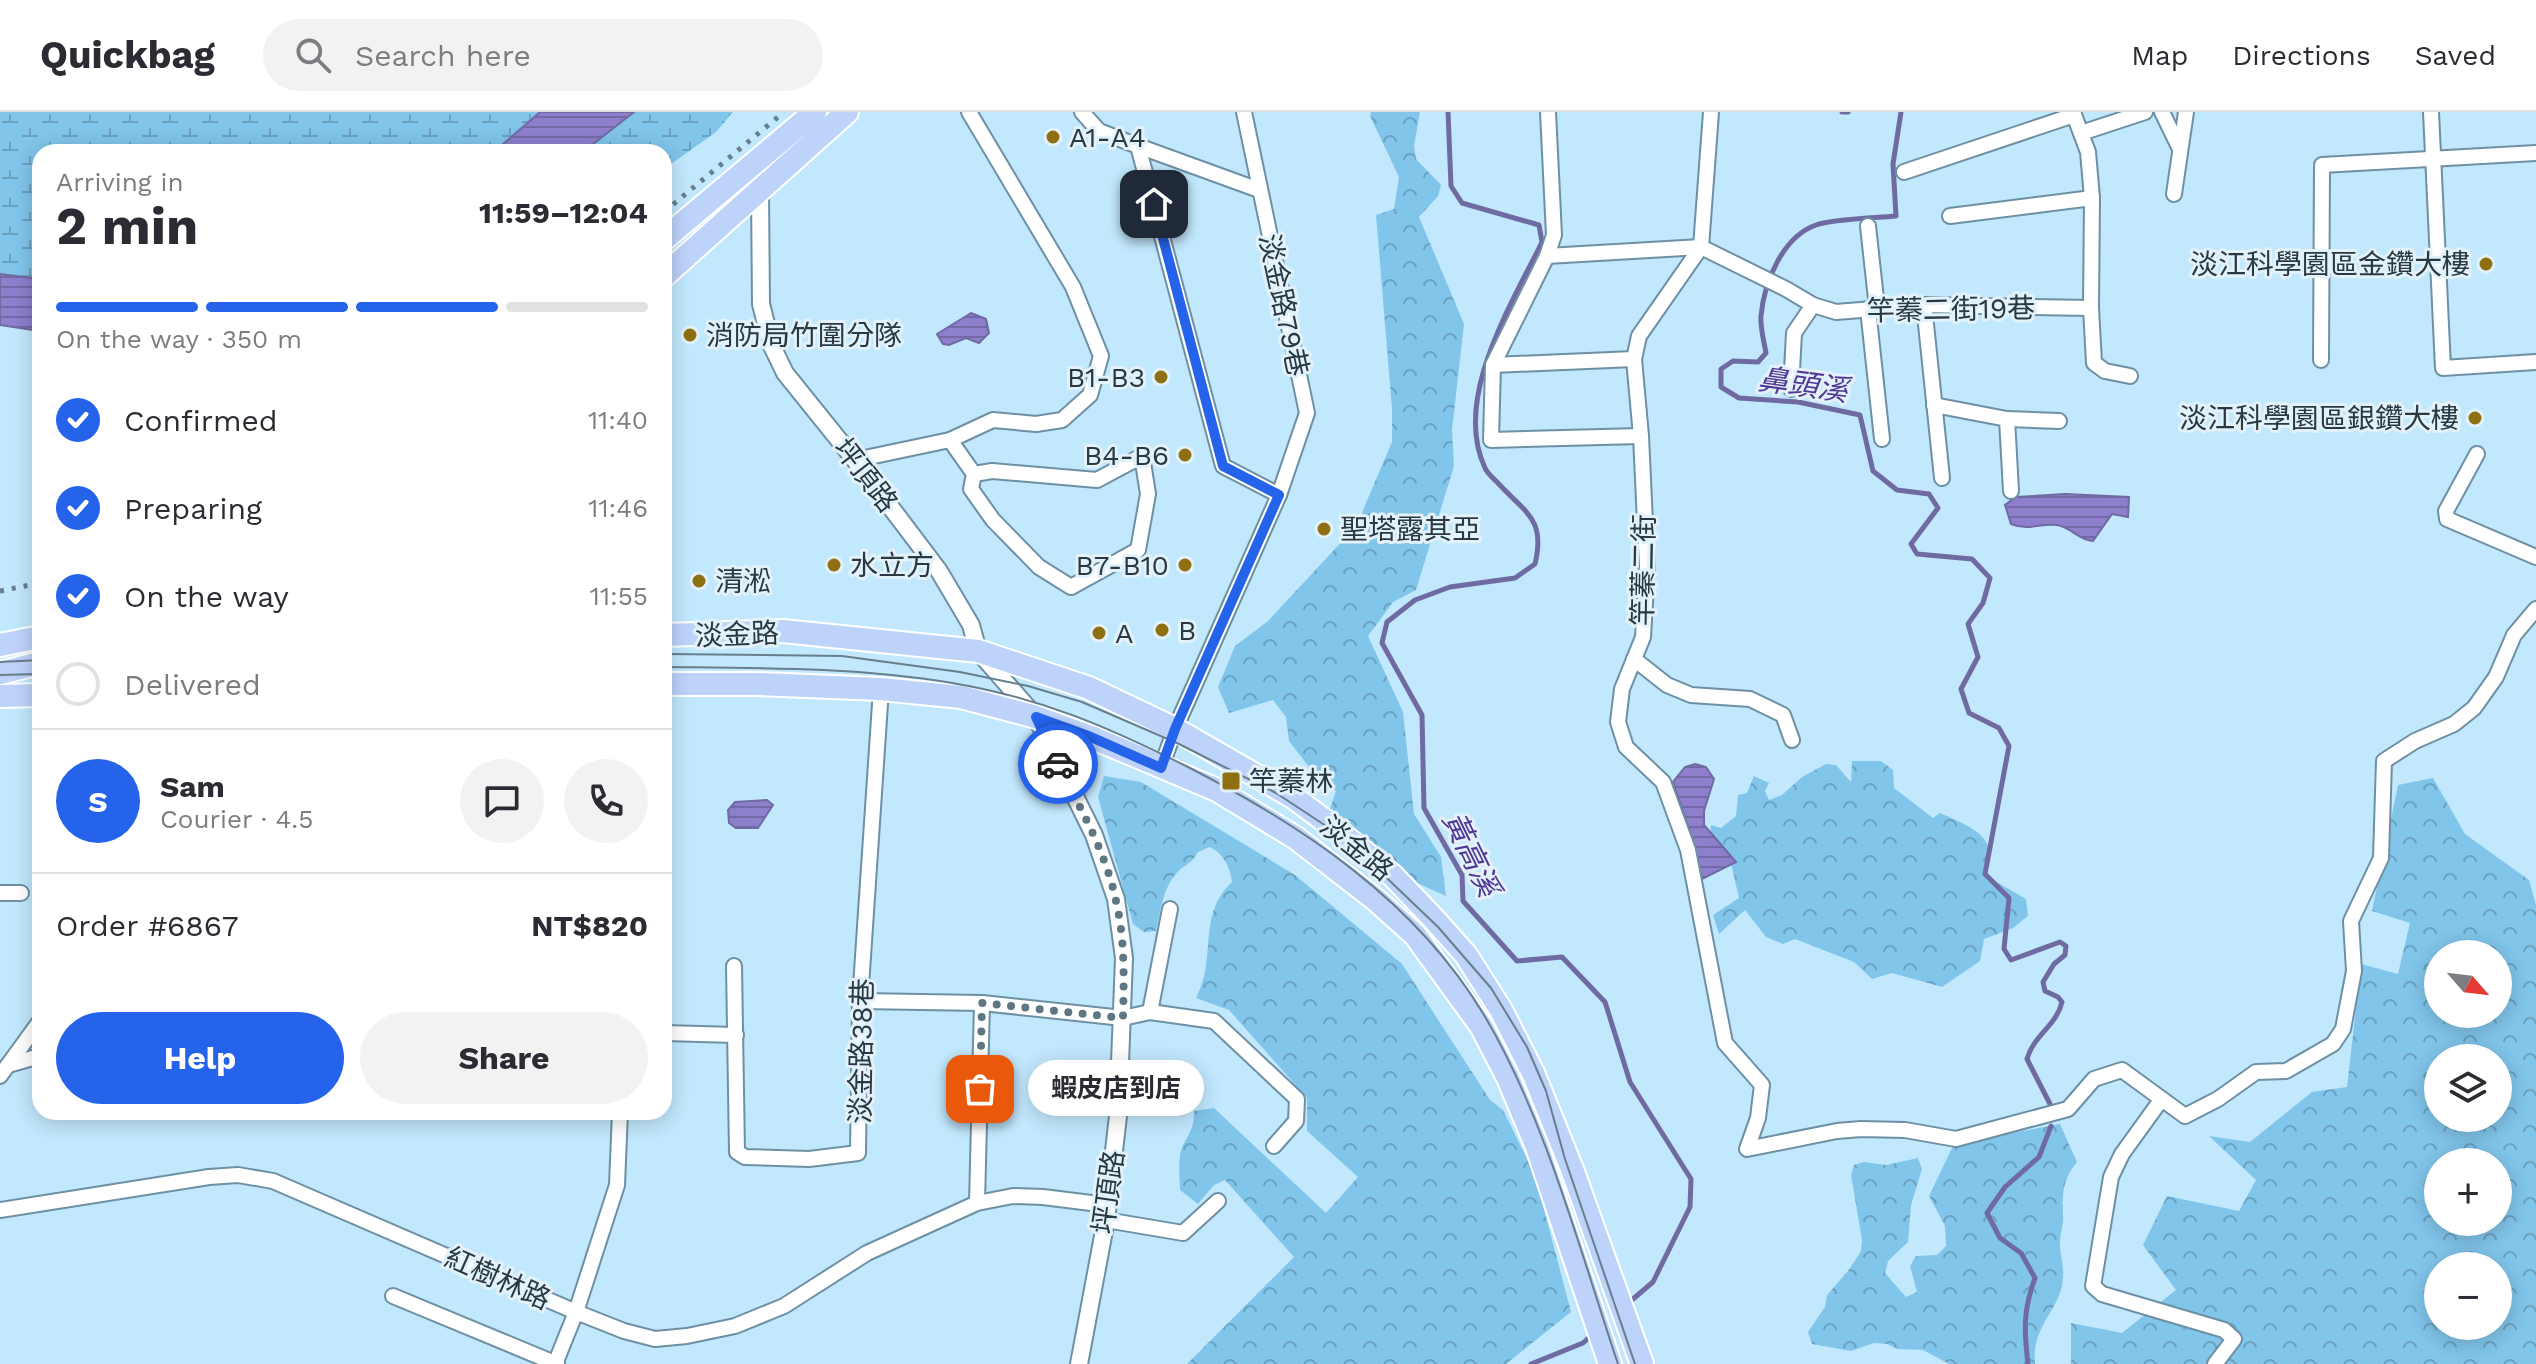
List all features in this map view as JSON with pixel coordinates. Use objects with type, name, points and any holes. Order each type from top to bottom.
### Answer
[{"type":"main road","points":[[672,232],[815,112]]},
{"type":"main road","points":[[672,269],[847,112]]},
{"type":"main road","name":"淡金路","points":[[672,635],[783,631],[978,651],[1089,688],[1175,729],[1293,797],[1332,826],[1392,875],[1466,955],[1501,1010],[1534,1075],[1572,1169],[1639,1355]]},
{"type":"main road","points":[[6,645],[32,639]]},
{"type":"main road","points":[[6,645],[32,643]]},
{"type":"main road","points":[[0,673],[32,665]]},
{"type":"main road","name":"淡金路","points":[[672,684],[881,689],[961,697],[1036,717],[1217,790],[1296,838],[1376,900],[1415,935],[1481,1026],[1508,1078],[1537,1147],[1610,1361]]},
{"type":"main road","points":[[0,696],[32,695]]},
{"type":"street","points":[[855,460],[950,440],[993,420],[1036,424],[1062,420],[1090,395],[1101,356],[1073,287],[969,112]]},
{"type":"street","points":[[1082,112],[1099,131],[1259,190]]},
{"type":"street","name":"淡金路79巷","points":[[1161,768],[1175,729],[1279,495],[1307,413],[1244,112]]},
{"type":"street","points":[[1548,112],[1554,235],[1547,256],[1493,365],[1491,440],[1641,436]]},
{"type":"street","points":[[1547,256],[1701,247],[1711,112]]},
{"type":"street","points":[[2081,133],[2145,112]]},
{"type":"street","points":[[2162,112],[2180,149]]},
{"type":"street","points":[[2174,194],[2186,112]]},
{"type":"street","points":[[2431,112],[2443,368],[2536,362]]},
{"type":"street","points":[[1904,172],[2074,113],[2088,152],[2092,198],[2094,363],[2105,371],[2130,376]]},
{"type":"street","points":[[1138,146],[1223,466],[1279,495]]},
{"type":"street","points":[[2321,360],[2322,165],[2536,153]]},
{"type":"street","points":[[743,171],[760,192]]},
{"type":"street","name":"坪頂路","points":[[760,192],[761,304],[771,344],[785,373],[939,571],[971,625],[978,651],[1036,717],[1094,835],[1116,899],[1124,958],[1118,1116],[1106,1213],[1079,1364]]},
{"type":"street","points":[[1950,216],[2092,198]]},
{"type":"street","points":[[1868,226],[1882,439]]},
{"type":"street","name":"竿蓁二街19巷","points":[[1701,247],[1813,305],[1836,312],[1924,305],[2091,308]]},
{"type":"street","name":"竿蓁二街","points":[[1701,247],[1639,336],[1634,359],[1647,566],[1643,637],[1622,689],[1618,722],[1626,747],[1663,782],[1688,850],[1725,1043],[1762,1085],[1758,1118],[1747,1149],[1861,1129],[1905,1130],[1956,1139],[2068,1109],[2094,1079],[2122,1070],[2161,1100]]},
{"type":"street","points":[[1791,389],[1794,333],[1813,305]]},
{"type":"street","points":[[1924,305],[1942,478]]},
{"type":"street","points":[[1493,365],[1634,359]]},
{"type":"street","points":[[1934,405],[2007,419],[2059,421]]},
{"type":"street","points":[[2007,419],[2011,491]]},
{"type":"street","points":[[950,440],[974,474],[971,489],[993,520],[1039,567],[1071,587],[1138,550],[1148,494],[1142,456],[1097,480],[992,471],[974,474]]},
{"type":"street","points":[[2477,454],[2446,511],[2447,519],[2536,557]]},
{"type":"street","points":[[2215,1364],[2234,1339],[2224,1330],[2102,1294],[2093,1286],[2111,1177],[2122,1154],[2161,1100],[2185,1116],[2218,1099],[2256,1072],[2286,1071],[2333,1044],[2343,1029],[2354,971],[2351,921],[2381,858],[2384,761],[2415,741],[2454,724],[2474,708],[2496,677],[2514,635],[2536,609]]},
{"type":"street","points":[[1634,659],[1667,685],[1691,695],[1750,699],[1783,715],[1792,740]]},
{"type":"street","name":"淡金路38巷","points":[[734,966],[737,1152],[745,1157],[808,1164],[858,1153],[860,1001],[881,689]]},
{"type":"street","points":[[0,893],[21,893]]},
{"type":"street","points":[[1150,1012],[1170,909]]},
{"type":"street","points":[[860,1001],[982,1003],[1123,1018],[1150,1012],[1214,1021],[1297,1099],[1296,1121],[1274,1146]]},
{"type":"street","points":[[977,1203],[982,1003]]},
{"type":"street","points":[[4,1070],[32,1032]]},
{"type":"street","points":[[672,1033],[736,1035]]},
{"type":"street","points":[[4,1070],[32,1059]]},
{"type":"street","points":[[393,1296],[556,1364],[617,1185],[620,1120]]},
{"type":"street","name":"紅樹林路","points":[[0,1210],[209,1177],[238,1175],[273,1181],[576,1312],[624,1331],[655,1339],[735,1326],[784,1306],[867,1253],[977,1203],[1013,1196],[1043,1197],[1183,1233],[1218,1201]]},
{"type":"green space","points":[[0,112],[540,112],[503,144],[32,144],[32,278],[0,274]]},
{"type":"green space","points":[[634,112],[733,112],[716,132],[672,163],[672,144],[593,144]]},
{"type":"green space","points":[[1371,112],[1420,112],[1414,146],[1416,159],[1441,185],[1438,196],[1419,217],[1464,324],[1452,430],[1454,466],[1416,590],[1393,602],[1368,636],[1403,712],[1414,814],[1441,857],[1446,896],[1417,883],[1329,812],[1336,791],[1309,767],[1289,741],[1286,717],[1273,700],[1229,713],[1218,687],[1235,646],[1268,621],[1361,521],[1392,442],[1376,215],[1394,209],[1399,177],[1370,116]]},
{"type":"green space","points":[[1852,761],[1881,761],[1893,770],[1894,788],[1933,818],[1940,813],[1980,835],[1989,851],[1983,874],[2026,899],[2028,916],[2013,928],[1984,939],[1980,961],[1942,987],[1892,973],[1872,979],[1854,962],[1795,939],[1783,944],[1766,937],[1745,910],[1719,934],[1713,915],[1739,898],[1730,859],[1710,835],[1711,825],[1721,828],[1736,816],[1738,795],[1747,793],[1754,776],[1769,783],[1765,791],[1769,800],[1782,795],[1802,777],[1826,764],[1836,765],[1851,782]]},
{"type":"green space","points":[[1104,776],[1141,782],[1295,875],[1402,964],[1490,1100],[1503,1110],[1535,1175],[1571,1312],[1506,1364],[1187,1364],[1294,1257],[1225,1180],[1214,1185],[1198,1204],[1180,1190],[1180,1156],[1193,1125],[1194,1111],[1214,1108],[1326,1213],[1358,1177],[1307,1131],[1307,1098],[1229,1010],[1196,998],[1206,967],[1214,909],[1232,882],[1226,862],[1210,847],[1198,852],[1171,881],[1162,902],[1156,931],[1144,932],[1133,924],[1098,797]]},
{"type":"green space","points":[[2433,778],[2465,834],[2529,880],[2536,905],[2536,1364],[2071,1364],[2071,1323],[2122,1333],[2176,1290],[2143,1245],[2167,1196],[2239,1211],[2256,1180],[2209,1136],[2250,1142],[2312,1092],[2347,1087],[2361,964],[2398,974],[2410,923],[2372,911],[2398,785]]},
{"type":"green space","points":[[2060,1124],[2077,1162],[2066,1180],[2063,1193],[2061,1289],[2038,1338],[2035,1364],[1949,1364],[1923,1350],[1897,1349],[1887,1344],[1874,1343],[1851,1351],[1812,1344],[1808,1332],[1825,1307],[1827,1295],[1861,1251],[1862,1240],[1851,1175],[1854,1165],[1864,1162],[1886,1165],[1918,1158],[1922,1169],[1911,1205],[1908,1242],[1888,1261],[1885,1273],[1906,1297],[1917,1292],[1910,1266],[1916,1256],[1937,1255],[1946,1246],[1945,1226],[1929,1196],[1954,1144]]},
{"type":"shaded area","points":[[540,112],[634,112],[593,144],[503,144]]},
{"type":"shaded area","points":[[0,274],[32,278],[32,330],[0,325]]},
{"type":"shaded area","points":[[971,313],[986,319],[989,333],[979,343],[966,338],[949,345],[943,344],[937,334]]},
{"type":"shaded area","points":[[2065,494],[2129,497],[2128,517],[2112,514],[2093,541],[2057,525],[2023,527],[2011,524],[2005,505],[2016,497]]},
{"type":"shaded area","points":[[1695,764],[1706,767],[1714,779],[1704,811],[1704,825],[1736,862],[1702,879],[1673,782],[1685,767]]},
{"type":"shaded area","points":[[767,800],[773,805],[758,828],[736,828],[729,823],[728,810],[735,802]]},
{"type":"waterway","name":"黃高溪","points":[[1448,112],[1451,186],[1462,203],[1539,225],[1542,242],[1490,352],[1476,412],[1477,441],[1485,468],[1531,517],[1538,536],[1538,549],[1535,564],[1515,578],[1450,587],[1415,600],[1387,622],[1382,643],[1422,715],[1424,808],[1462,875],[1463,901],[1517,961],[1562,957],[1605,1002],[1630,1082],[1691,1179],[1690,1207],[1653,1282],[1626,1305]]},
{"type":"waterway","name":"鼻頭溪","points":[[1842,112],[1848,112]]},
{"type":"waterway","name":"鼻頭溪","points":[[1901,112],[1893,164],[1896,216],[1823,223],[1804,231],[1793,240],[1784,250],[1766,290],[1761,321],[1766,353],[1758,362],[1733,361],[1721,369],[1721,387],[1739,398],[1798,402],[1860,415],[1873,471],[1897,490],[1929,494],[1938,508],[1911,544],[1917,554],[1972,559],[1990,578],[1983,603],[1968,624],[1978,657],[1961,689],[1969,713],[1999,728],[2009,746],[1985,874],[2009,898],[2004,949],[2011,960],[2060,942],[2066,946],[2065,955],[2054,964],[2043,982],[2045,991],[2062,1002],[2027,1059],[2050,1104]]},
{"type":"waterway","name":"鼻頭溪","points":[[2028,1364],[2026,1321],[2035,1278],[2021,1253],[2000,1238],[1987,1213],[2005,1187],[2039,1157],[2051,1126]]},
{"type":"waterway","name":"黃高溪","points":[[1531,1364],[1583,1343],[1594,1333]]},
{"type":"tram line","points":[[672,654],[842,656],[960,672],[1028,686],[1082,702],[1177,743],[1276,793],[1323,824],[1369,861],[1438,927],[1491,988],[1527,1047],[1546,1091],[1565,1159],[1635,1364]]},
{"type":"tram line","points":[[0,662],[32,660]]},
{"type":"tram line","points":[[672,667],[809,669],[881,674],[984,689],[1044,705],[1100,726],[1186,766],[1272,814],[1353,870],[1425,936],[1484,1015],[1506,1055],[1543,1140],[1618,1364]]},
{"type":"tram line","points":[[0,675],[32,674]]},
{"type":"railway","points":[[672,205],[784,112]]},
{"type":"railway","points":[[0,591],[32,585]]},
{"type":"way so far","points":[[980,1089],[982,1003],[1123,1018],[1124,958],[1116,899],[1094,835],[1058,764]]},
{"type":"place","name":"A1-A4","points":[[1053,137]]},
{"type":"place","name":"淡江科學園區金鑽大樓","points":[[2486,264]]},
{"type":"place","name":"消防局竹圍分隊","points":[[690,335]]},
{"type":"place","name":"B1-B3","points":[[1161,377]]},
{"type":"place","name":"淡江科學園區銀鑽大樓","points":[[2475,418]]},
{"type":"place","name":"B4-B6","points":[[1185,455]]},
{"type":"place","name":"聖塔露其亞","points":[[1324,529]]},
{"type":"place","name":"水立方","points":[[834,565]]},
{"type":"place","name":"B7-B10","points":[[1185,565]]},
{"type":"place","name":"清淞","points":[[699,581]]},
{"type":"place","name":"B","points":[[1162,630]]},
{"type":"place","name":"A","points":[[1099,633]]},
{"type":"place","name":"竿蓁林","points":[[1231,781]]},
{"type":"place","name":"蝦皮店到店","points":[[980,1089]]},
{"type":"route","points":[[1058,764],[1036,717],[1161,768],[1175,729],[1279,495],[1223,466],[1154,204]]}]
